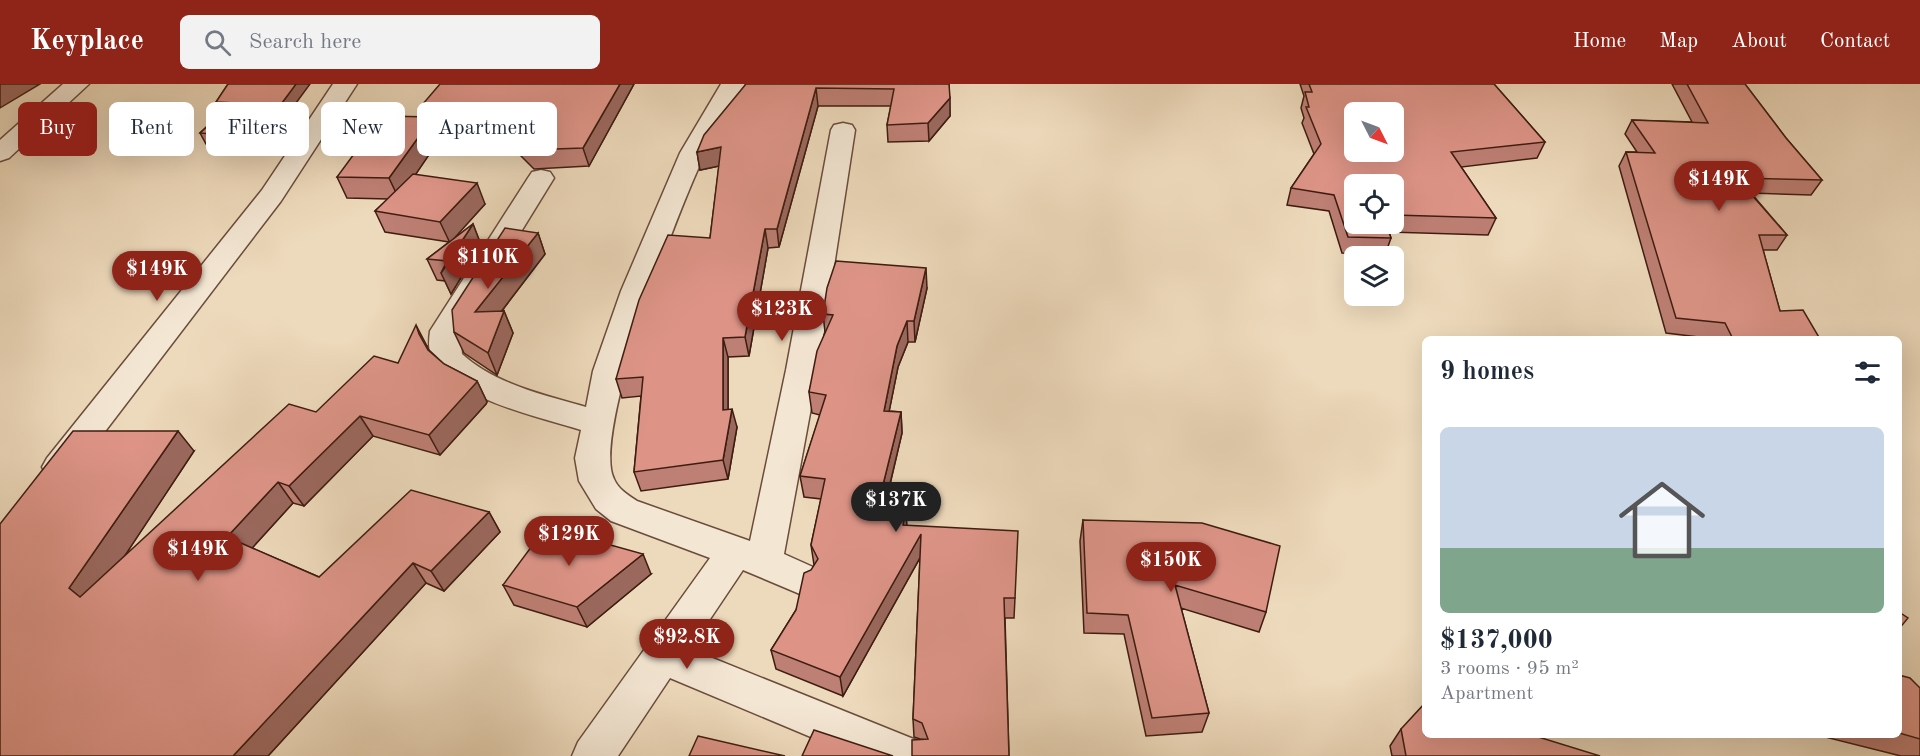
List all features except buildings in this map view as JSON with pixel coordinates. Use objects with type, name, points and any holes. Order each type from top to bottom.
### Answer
[{"type":"street","points":[[0,153],[77,84]]},
{"type":"street","points":[[40,491],[272,195],[345,84]]},
{"type":"street","points":[[733,84],[693,153],[636,291],[609,370],[592,458],[596,481],[608,499],[624,511],[800,578]]},
{"type":"street","points":[[594,756],[661,656],[749,557],[802,370],[843,130]]},
{"type":"street","points":[[541,178],[445,331],[443,348],[451,363],[472,378],[503,392],[598,423]]},
{"type":"street","points":[[661,656],[906,756]]}]
